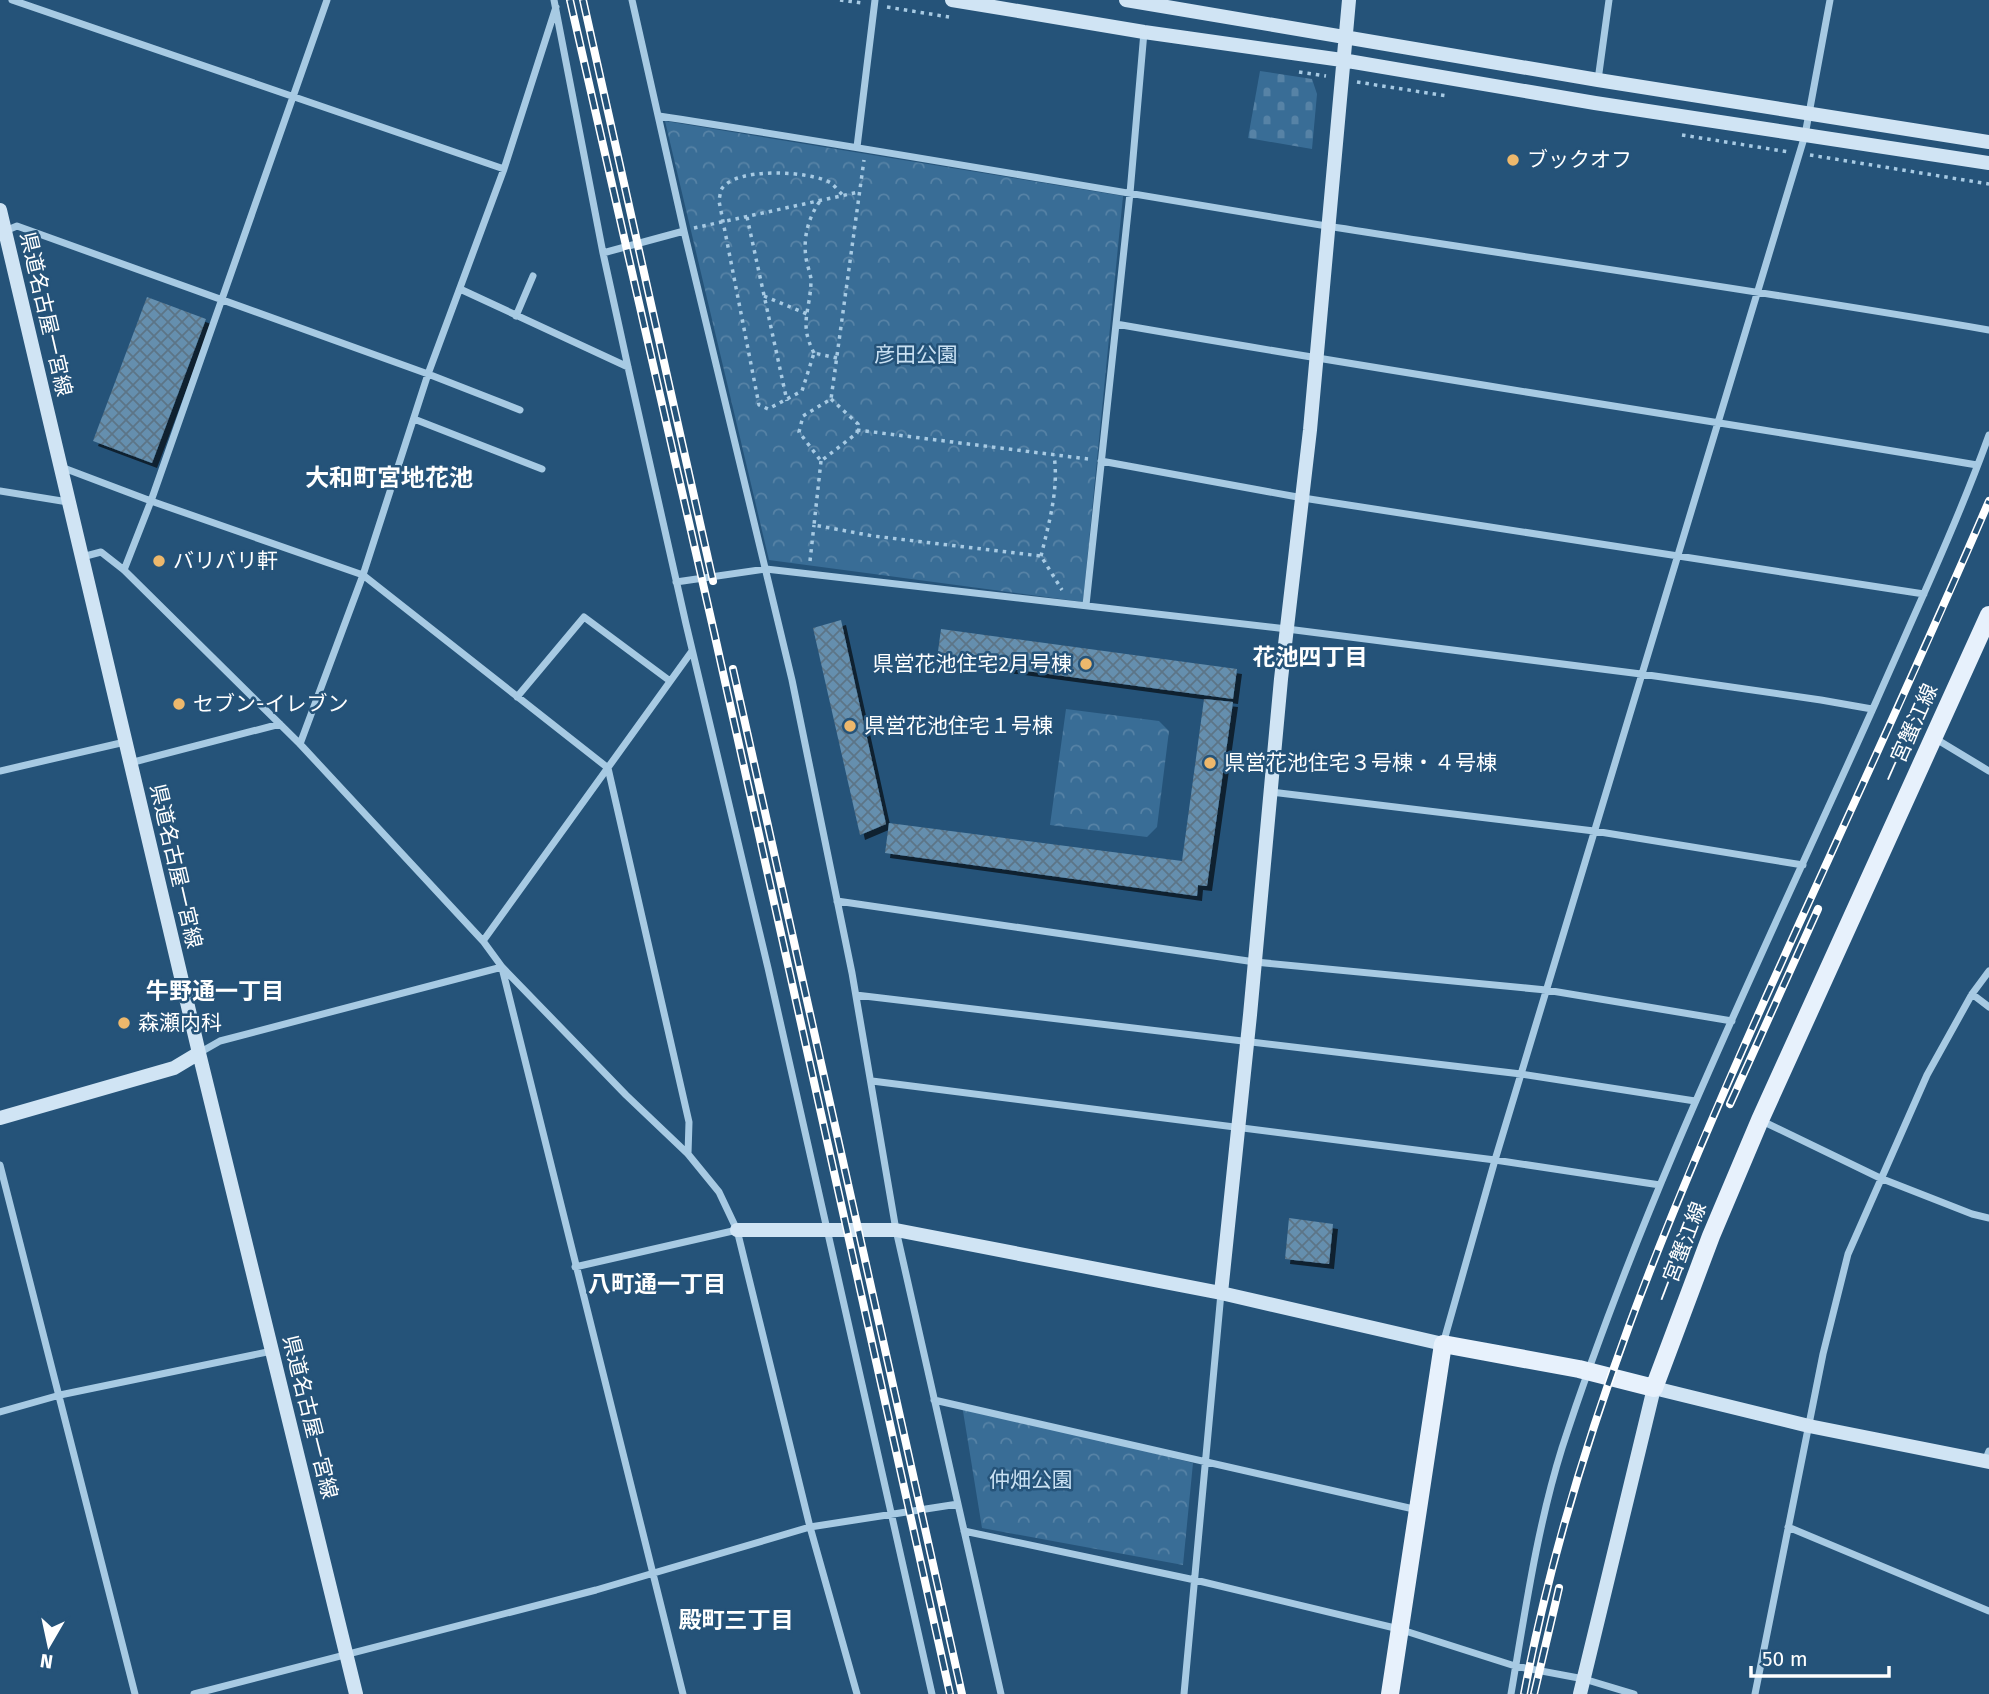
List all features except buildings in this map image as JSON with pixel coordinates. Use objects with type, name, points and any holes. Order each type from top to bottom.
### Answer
[{"type":"main road","name":"一宮蟹江線","points":[[1654,1388],[1710,1236],[1760,1120],[1989,615]]},
{"type":"main road","points":[[1390,1694],[1443,1344],[1589,1372],[1654,1388]]},
{"type":"street","points":[[12,0],[504,169]]},
{"type":"street","points":[[124,570],[223,300],[327,0]]},
{"type":"street","points":[[632,0],[684,231],[792,680],[856,995],[896,1230],[1002,1694]]},
{"type":"street","points":[[952,0],[1144,33],[1342,60],[1595,103],[1989,163]]},
{"type":"street","points":[[1126,0],[1598,80],[1989,142]]},
{"type":"street","points":[[1184,1694],[1270,792],[1317,359],[1349,0]]},
{"type":"street","points":[[1598,80],[1609,0]]},
{"type":"street","points":[[575,1267],[737,1230],[896,1230],[1221,1293],[1443,1344],[1495,1160],[1805,135],[1830,0]]},
{"type":"street","points":[[300,744],[363,575],[428,373],[504,169],[555,3]]},
{"type":"street","points":[[555,3],[628,367],[692,651],[768,968],[932,1694]]},
{"type":"street","points":[[862,147],[874,3]]},
{"type":"street","points":[[1086,605],[1130,193],[1144,33]]},
{"type":"street","points":[[659,116],[862,147],[1328,226],[1758,290],[1989,330]]},
{"type":"street","name":"県道名古屋一宮線","points":[[0,210],[5,231],[5,253],[61,467],[199,1053],[356,1694]]},
{"type":"street","points":[[5,231],[17,226],[428,373],[520,410]]},
{"type":"street","points":[[603,253],[684,231]]},
{"type":"street","points":[[516,316],[533,276]]},
{"type":"street","points":[[460,289],[628,367]]},
{"type":"street","points":[[1116,324],[1977,465]]},
{"type":"street","points":[[414,419],[542,469]]},
{"type":"street","points":[[1511,1694],[1541,1528],[1561,1451],[1589,1372],[1695,1101],[1924,594],[1989,435]]},
{"type":"street","points":[[1101,461],[1303,498],[1924,594]]},
{"type":"street","points":[[61,467],[363,575],[608,768],[690,1122],[688,1154]]},
{"type":"street","points":[[0,491],[69,502]]},
{"type":"street","points":[[81,557],[101,552],[124,570],[300,744],[483,941],[502,967],[626,1095],[688,1154],[719,1192],[737,1230],[810,1527],[857,1694]]},
{"type":"street","points":[[676,582],[766,569],[1287,629],[1641,674],[1872,709]]},
{"type":"street","points":[[517,697],[584,617],[670,681]]},
{"type":"street","points":[[483,941],[692,651]]},
{"type":"street","points":[[130,762],[279,724]]},
{"type":"street","points":[[1933,737],[1989,771]]},
{"type":"street","points":[[0,771],[125,742]]},
{"type":"street","points":[[1270,792],[1594,831],[1802,865]]},
{"type":"street","points":[[837,901],[1255,962],[1546,990],[1732,1021]]},
{"type":"street","points":[[0,1118],[174,1068],[220,1041],[502,967]]},
{"type":"street","points":[[502,967],[683,1694]]},
{"type":"street","points":[[1755,1694],[1823,1354],[1848,1254],[1927,1075],[1972,994],[1989,971]]},
{"type":"street","points":[[1972,994],[1989,1007]]},
{"type":"street","points":[[856,995],[1521,1074],[1695,1101]]},
{"type":"street","points":[[872,1081],[1495,1160],[1660,1185]]},
{"type":"street","points":[[1760,1120],[1880,1178],[1972,1214],[1989,1218]]},
{"type":"street","points":[[0,1165],[135,1694]]},
{"type":"street","points":[[0,1412],[60,1395],[272,1351]]},
{"type":"street","points":[[1580,1694],[1654,1388],[1809,1426],[1988,1458]]},
{"type":"street","points":[[934,1400],[1418,1510]]},
{"type":"street","points":[[194,1694],[653,1575],[810,1527],[958,1504]]},
{"type":"street","points":[[1788,1527],[1989,1611]]},
{"type":"street","points":[[964,1531],[1195,1580],[1399,1629],[1516,1666],[1584,1679],[1634,1694]]},
{"type":"path","points":[[840,0],[874,3],[955,18]]},
{"type":"path","points":[[1288,70],[1448,96]]},
{"type":"path","points":[[1677,134],[1989,184]]},
{"type":"path","points":[[831,399],[859,192],[862,147]]},
{"type":"path","points":[[821,200],[810,216],[805,242],[811,277],[806,337],[814,354],[802,391],[768,409],[759,405],[722,222],[719,201],[721,190],[731,181],[760,173],[786,173],[831,183],[843,195]]},
{"type":"path","points":[[684,231],[859,192]]},
{"type":"path","points":[[747,216],[787,401]]},
{"type":"path","points":[[764,296],[807,314]]},
{"type":"path","points":[[814,354],[836,358]]},
{"type":"path","points":[[821,461],[858,430],[858,424],[831,399]]},
{"type":"path","points":[[808,574],[821,461],[799,432],[803,416],[831,399]]},
{"type":"path","points":[[858,430],[1101,461]]},
{"type":"path","points":[[1054,454],[1056,475],[1051,515],[1041,556],[1070,604]]},
{"type":"path","points":[[814,525],[873,536],[1041,556]]},
{"type":"green space","points":[[1260,71],[1312,79],[1317,94],[1312,149],[1248,138]]},
{"type":"green space","name":"彦田公園","points":[[665,121],[1123,196],[1083,602],[769,560]]},
{"type":"green space","points":[[1066,709],[1159,721],[1169,731],[1157,827],[1147,837],[1050,825]]},
{"type":"green space","name":"仲畑公園","points":[[962,1405],[1193,1463],[1183,1565],[982,1528]]},
{"type":"railway","points":[[570,0],[714,632],[950,1694]]},
{"type":"railway","points":[[583,0],[713,581]]},
{"type":"railway","points":[[1524,1694],[1544,1599],[1569,1506],[1630,1322],[1665,1232],[1741,1054],[1989,501]]},
{"type":"railway","points":[[733,669],[962,1694]]},
{"type":"railway","points":[[1730,1104],[1818,909]]},
{"type":"railway","points":[[1534,1694],[1559,1588]]},
{"type":"place","name":"ブックオフ","points":[[1513,160]]},
{"type":"place","name":"バリバリ軒","points":[[159,561]]},
{"type":"place","name":"県営花池住宅2月号棟","points":[[1086,664]]},
{"type":"place","name":"セブン-イレブン","points":[[179,704]]},
{"type":"place","name":"県営花池住宅１号棟","points":[[850,726]]},
{"type":"place","name":"県営花池住宅３号棟・４号棟","points":[[1210,763]]},
{"type":"place","name":"森瀬内科","points":[[124,1023]]},
{"type":"district","name":"大和町宮地花池","points":[[389,478]]},
{"type":"district","name":"花池四丁目","points":[[1310,657]]},
{"type":"district","name":"牛野通一丁目","points":[[215,991]]},
{"type":"district","name":"八町通一丁目","points":[[657,1284]]},
{"type":"district","name":"殿町三丁目","points":[[736,1620]]}]
